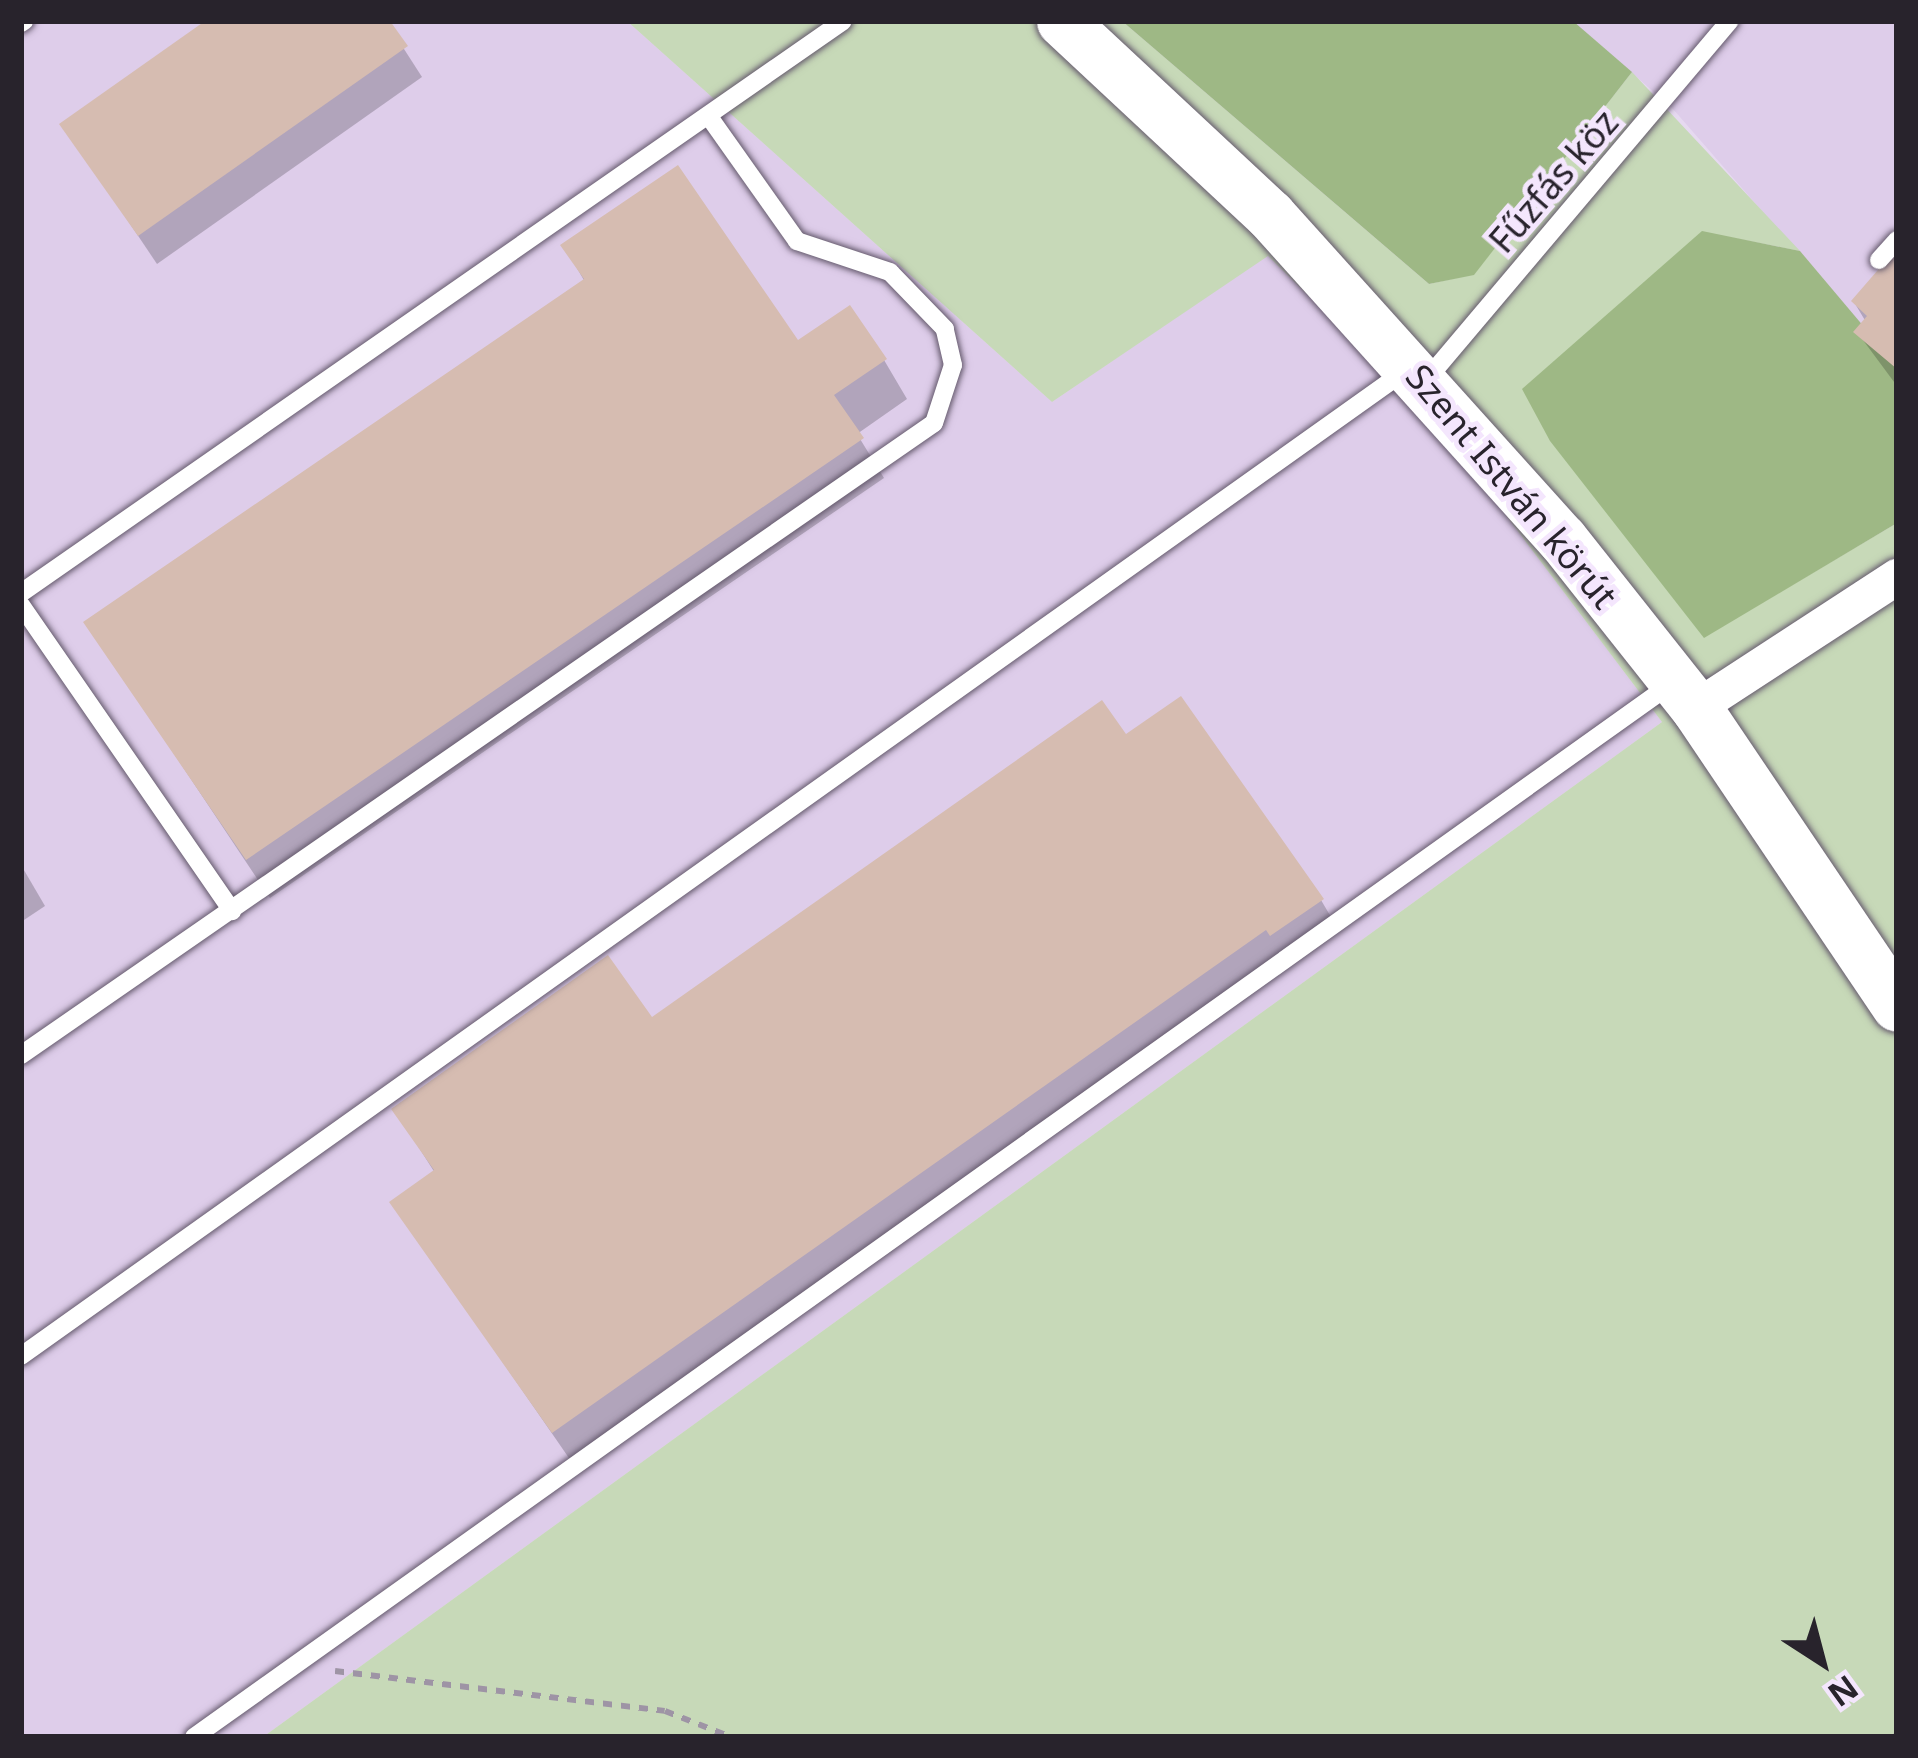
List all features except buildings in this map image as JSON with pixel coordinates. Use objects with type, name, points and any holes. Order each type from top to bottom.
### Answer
[{"type":"street","name":"Szent István körút","points":[[1062,21],[1270,214],[1418,374],[1685,695],[1897,1006]]},
{"type":"street","points":[[1685,695],[1897,578]]},
{"type":"lane","points":[[21,593],[710,118],[843,21]]},
{"type":"lane","name":"Fűzfás köz","points":[[21,1356],[1418,374],[1730,21]]},
{"type":"lane","points":[[21,1055],[934,423],[953,365],[946,329],[890,272],[797,241],[710,118]]},
{"type":"lane","points":[[1879,260],[1897,240]]},
{"type":"lane","points":[[21,605],[232,911]]},
{"type":"lane","points":[[194,1737],[1685,695]]},
{"type":"path","points":[[330,1670],[665,1711],[731,1737]]},
{"type":"shaded area","points":[[21,21],[627,21],[1052,402],[1268,255],[1433,419],[1662,722],[263,1737],[21,1737]]},
{"type":"shaded area","points":[[1573,21],[1897,21],[1897,366],[1673,109]]},
{"type":"green space","points":[[627,21],[1122,21],[1429,284],[1474,274],[1632,72],[1800,251],[1702,232],[1704,637],[1897,523],[1897,1737],[263,1737],[1662,722],[1433,419],[1268,256],[1052,402]]},
{"type":"green space","points":[[1122,21],[1573,21],[1632,72],[1474,275],[1429,284]]},
{"type":"green space","points":[[1702,231],[1800,251],[1897,366],[1897,523],[1704,638],[1550,441],[1522,389]]}]
